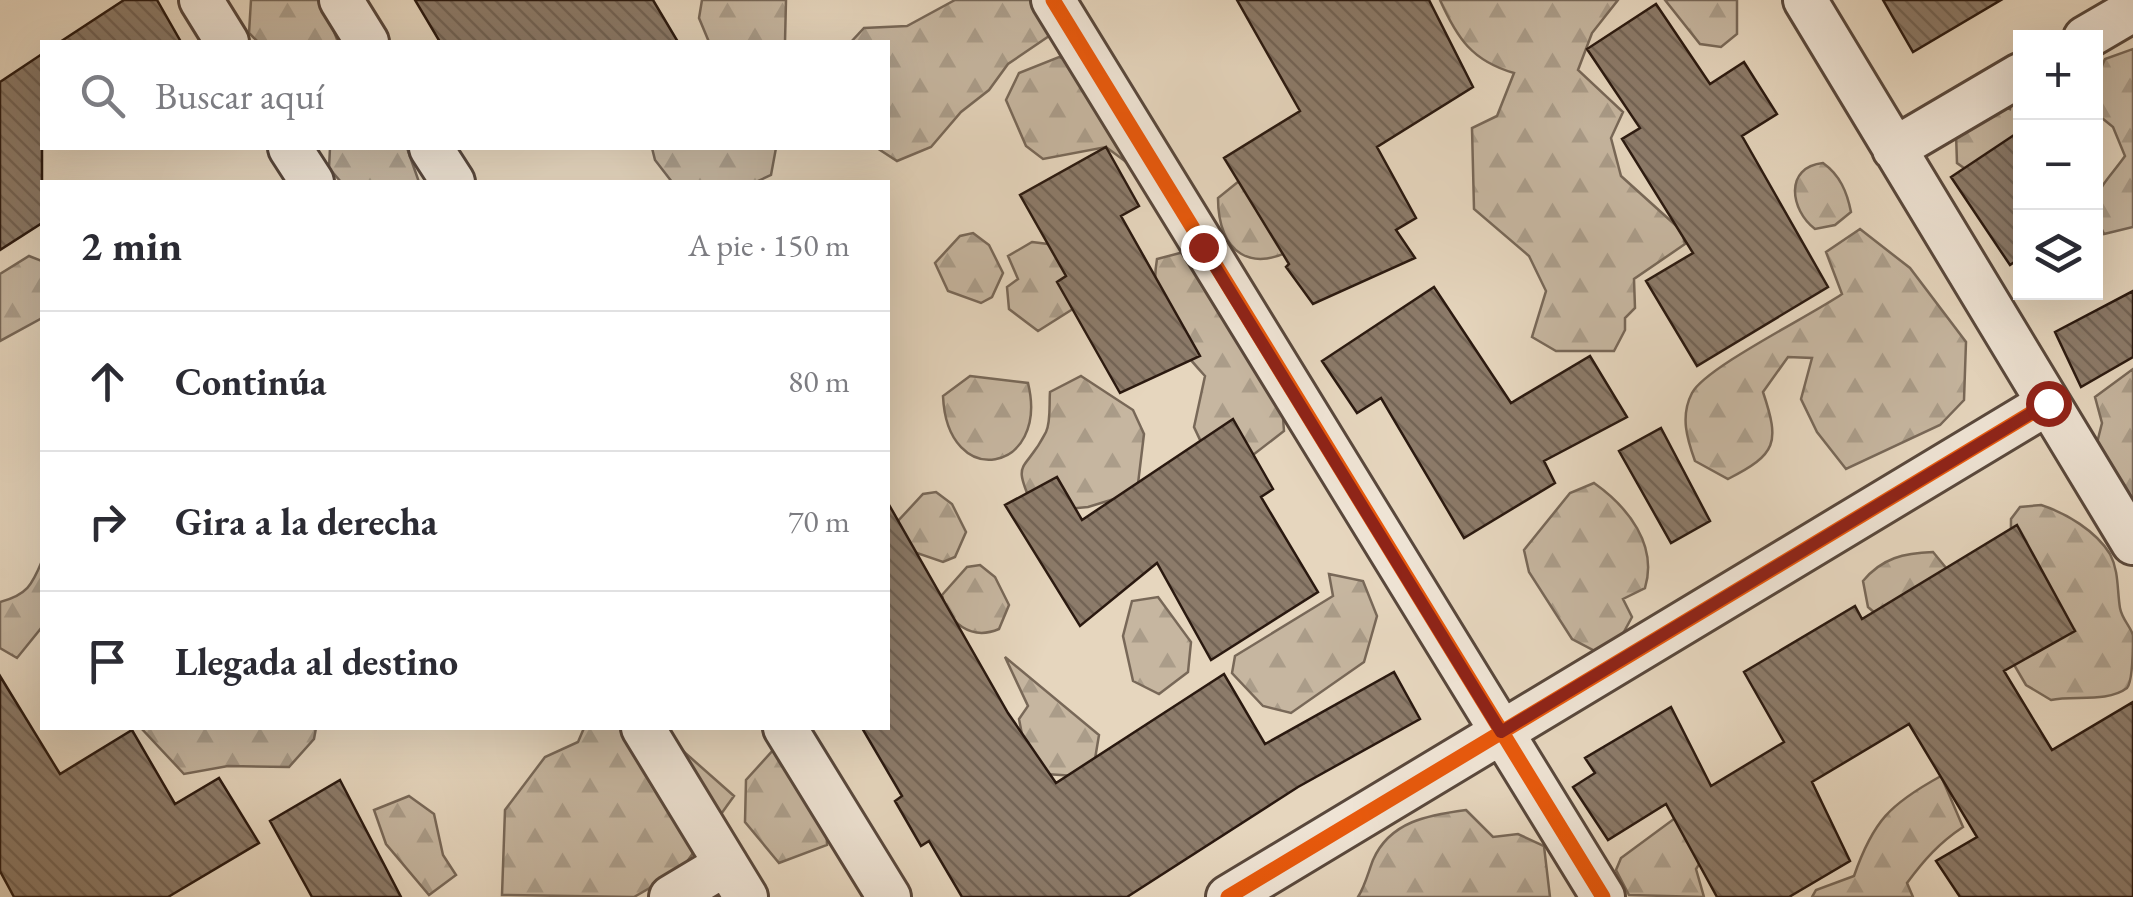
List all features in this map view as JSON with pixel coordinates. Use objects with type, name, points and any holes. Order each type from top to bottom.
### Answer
[{"type":"street","points":[[201,0],[225,40]]},
{"type":"street","points":[[341,0],[366,40]]},
{"type":"street","points":[[1053,0],[1602,897]]},
{"type":"street","points":[[1805,0],[2133,543]]},
{"type":"street","points":[[2099,30],[2133,10]]},
{"type":"street","points":[[1894,149],[2013,79]]},
{"type":"street","points":[[291,150],[311,180]]},
{"type":"street","points":[[432,150],[451,180]]},
{"type":"street","points":[[1228,897],[2048,403]]},
{"type":"street","points":[[644,730],[736,880],[671,897]]},
{"type":"street","points":[[786,730],[888,897]]},
{"type":"green space","points":[[251,0],[322,0],[337,40],[256,40],[249,33]]},
{"type":"green space","points":[[702,0],[786,0],[785,40],[708,40],[699,18]]},
{"type":"green space","points":[[955,0],[1039,0],[1052,34],[1008,64],[989,90],[961,112],[931,147],[897,161],[880,150],[890,150],[890,40],[853,40],[864,28],[907,26]]},
{"type":"green space","points":[[1440,0],[1618,0],[1592,33],[1578,70],[1623,112],[1611,138],[1621,176],[1682,231],[1685,244],[1634,279],[1635,308],[1625,318],[1625,330],[1614,351],[1556,351],[1532,337],[1546,291],[1529,256],[1474,209],[1472,128],[1497,116],[1514,73],[1477,55],[1453,26]]},
{"type":"green space","points":[[1665,0],[1737,0],[1737,34],[1721,47],[1700,44]]},
{"type":"green space","points":[[2133,49],[2133,227],[2104,234],[2103,186],[2125,156],[2113,127],[2103,119],[2105,59]]},
{"type":"green space","points":[[1059,57],[1114,74],[1133,167],[1106,147],[1043,159],[1026,146],[1006,100],[1019,73]]},
{"type":"green space","points":[[2013,93],[2012,152],[1971,173],[1957,163],[1956,133],[1998,105],[2010,109]]},
{"type":"green space","points":[[330,150],[408,150],[418,180],[339,180],[329,168]]},
{"type":"green space","points":[[652,150],[776,150],[771,175],[760,180],[670,180]]},
{"type":"green space","points":[[1823,163],[1842,184],[1851,212],[1835,225],[1815,229],[1800,211],[1795,190],[1802,172]]},
{"type":"green space","points":[[1244,177],[1300,245],[1283,254],[1253,258],[1231,245],[1224,233],[1218,198]]},
{"type":"green space","points":[[1860,229],[1910,268],[1966,342],[1964,400],[1940,425],[1846,469],[1817,432],[1801,399],[1812,358],[1788,357],[1763,392],[1772,424],[1765,454],[1728,479],[1695,461],[1686,419],[1692,393],[1738,356],[1842,294],[1826,252]]},
{"type":"green space","points":[[973,233],[989,245],[1003,273],[992,297],[981,303],[948,291],[935,263],[960,236]]},
{"type":"green space","points":[[1032,242],[1056,245],[1076,307],[1038,331],[1009,309],[1007,287],[1018,279],[1008,256]]},
{"type":"green space","points":[[1203,247],[1282,405],[1284,431],[1253,455],[1214,470],[1194,427],[1205,376],[1165,323],[1155,277],[1157,259]]},
{"type":"green space","points":[[29,256],[40,260],[40,319],[0,341],[0,274]]},
{"type":"green space","points":[[2133,369],[2133,512],[2095,451],[2102,423],[2095,397]]},
{"type":"green space","points":[[970,376],[1028,383],[1031,413],[1025,436],[1012,452],[995,459],[977,458],[961,447],[949,427],[943,396]]},
{"type":"green space","points":[[1081,376],[1133,410],[1144,434],[1137,492],[1088,507],[1035,512],[1023,482],[1023,468],[1048,428],[1050,392]]},
{"type":"green space","points":[[1594,483],[1618,503],[1637,528],[1644,542],[1648,572],[1645,588],[1623,599],[1632,617],[1620,639],[1595,651],[1572,639],[1529,572],[1524,550],[1570,493]]},
{"type":"green space","points":[[936,492],[952,504],[966,532],[955,557],[943,562],[911,551],[897,522],[923,494]]},
{"type":"green space","points":[[2041,505],[2089,530],[2113,560],[2121,612],[2133,635],[2130,678],[2127,688],[2119,693],[2051,700],[2026,685],[2010,658],[2011,519],[2020,507]]},
{"type":"green space","points":[[1933,552],[1947,569],[1884,621],[1868,607],[1863,581],[1870,573],[1894,558]]},
{"type":"green space","points":[[980,565],[995,577],[1009,605],[999,629],[979,633],[955,621],[942,595],[967,567]]},
{"type":"green space","points":[[40,566],[40,629],[17,658],[0,648],[0,602],[17,596]]},
{"type":"green space","points":[[1329,574],[1363,581],[1377,616],[1364,662],[1291,713],[1263,706],[1232,673],[1235,656],[1333,596]]},
{"type":"green space","points":[[1158,597],[1191,642],[1188,672],[1159,694],[1133,681],[1123,636],[1132,601]]},
{"type":"green space","points":[[1005,657],[1099,735],[1092,777],[1045,774],[1024,745],[1019,719],[1028,706]]},
{"type":"green space","points":[[143,730],[316,730],[314,739],[289,767],[228,766],[184,774]]},
{"type":"green space","points":[[583,730],[659,730],[734,796],[681,870],[634,897],[502,895],[505,810],[545,757],[578,742]]},
{"type":"green space","points":[[775,748],[826,811],[827,845],[779,863],[745,822],[746,780]]},
{"type":"green space","points":[[1941,776],[1963,827],[1932,852],[1907,883],[1913,897],[1812,897],[1816,890],[1854,876],[1868,841],[1886,816],[1896,805]]},
{"type":"green space","points":[[409,796],[434,814],[443,855],[456,875],[429,895],[386,844],[374,810]]},
{"type":"green space","points":[[1466,810],[1493,837],[1518,834],[1544,846],[1550,897],[1358,897],[1373,860],[1390,836],[1412,822]]},
{"type":"green space","points":[[1686,810],[1708,851],[1696,869],[1704,897],[1629,895],[1616,870],[1621,858]]},
{"type":"building","points":[[124,0],[157,0],[180,40],[63,40]]},
{"type":"building","points":[[415,0],[653,0],[677,40],[439,40]]},
{"type":"building","points":[[1237,0],[1429,0],[1473,87],[1377,147],[1416,218],[1396,230],[1415,258],[1313,304],[1286,267],[1289,264],[1224,158],[1300,111]]},
{"type":"building","points":[[1883,0],[2001,0],[1913,52]]},
{"type":"building","points":[[1656,4],[1710,84],[1744,62],[1777,114],[1742,136],[1828,287],[1697,366],[1646,281],[1693,253],[1622,139],[1640,128],[1587,49]]},
{"type":"building","points":[[40,55],[40,224],[0,250],[0,82]]},
{"type":"building","points":[[2013,136],[2010,265],[1951,177]]},
{"type":"building","points":[[1106,147],[1139,206],[1121,216],[1200,356],[1120,393],[1057,282],[1066,276],[1020,195]]},
{"type":"building","points":[[1434,287],[1511,403],[1590,356],[1627,417],[1544,461],[1555,483],[1464,538],[1381,398],[1357,413],[1322,361]]},
{"type":"building","points":[[2133,291],[2133,357],[2081,387],[2055,332]]},
{"type":"building","points":[[1233,419],[1273,489],[1261,497],[1318,592],[1211,660],[1157,563],[1080,626],[1005,505],[1057,477],[1082,520]]},
{"type":"building","points":[[1661,428],[1710,521],[1671,543],[1619,451]]},
{"type":"building","points":[[890,506],[1008,713],[1056,783],[1224,674],[1265,744],[1394,672],[1420,719],[1298,787],[1127,897],[962,897],[929,841],[921,846],[895,801],[902,796],[863,730],[890,730]]},
{"type":"building","points":[[2017,525],[2075,631],[2004,671],[2052,750],[2133,702],[2133,897],[1960,897],[1936,861],[1977,837],[1909,724],[1812,782],[1850,861],[1789,897],[1717,897],[1666,804],[1608,840],[1573,787],[1595,773],[1585,758],[1671,707],[1711,786],[1784,742],[1744,672],[1855,606],[1862,619]]},
{"type":"building","points":[[0,676],[60,774],[132,730],[175,804],[219,778],[259,843],[168,897],[14,897],[0,871]]},
{"type":"building","points":[[340,780],[401,897],[312,897],[270,821]]},
{"type":"cycle path","points":[[1053,0],[1603,897]]},
{"type":"cycle path","points":[[1228,897],[2048,403]]},
{"type":"route","points":[[1203,247],[1501,732],[2048,403]]}]
